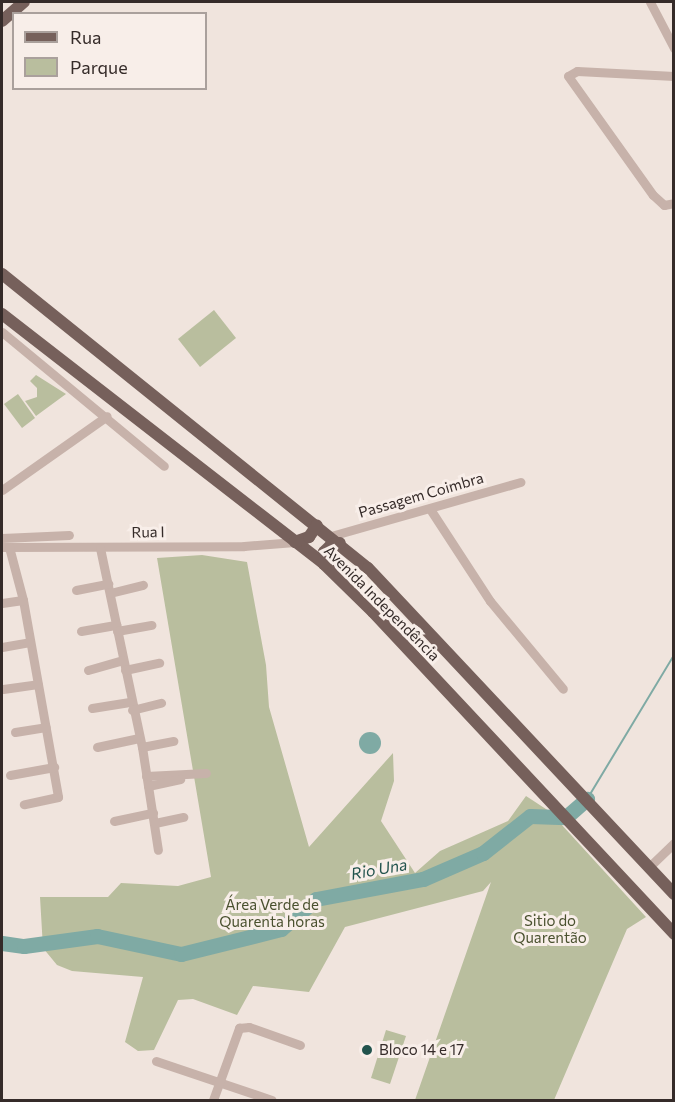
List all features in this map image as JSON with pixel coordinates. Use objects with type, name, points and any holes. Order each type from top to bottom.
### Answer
[{"type":"main road","points":[[3,15],[17,2]]},
{"type":"main road","points":[[3,15],[24,2]]},
{"type":"main road","name":"Avenida Independência","points":[[2,274],[317,525],[401,600],[674,894]]},
{"type":"main road","name":"Avenida Independência","points":[[2,314],[324,564],[373,612],[674,934]]},
{"type":"main road","points":[[295,542],[309,537],[317,525]]},
{"type":"main road","points":[[324,564],[324,552],[335,540]]},
{"type":"street","points":[[650,2],[674,48]]},
{"type":"street","points":[[674,76],[577,71],[568,76],[653,195],[664,205],[674,203]]},
{"type":"street","points":[[2,332],[107,416],[164,466]]},
{"type":"street","points":[[2,490],[107,416]]},
{"type":"street","name":"Passagem Coimbra","points":[[335,540],[430,508],[520,482]]},
{"type":"street","points":[[430,508],[490,601],[563,689]]},
{"type":"street","points":[[2,538],[69,535]]},
{"type":"street","name":"Rua I","points":[[5,547],[244,546],[295,542]]},
{"type":"street","points":[[5,547],[23,600],[58,797],[24,804]]},
{"type":"street","points":[[100,548],[140,743],[158,850]]},
{"type":"street","points":[[76,590],[143,585]]},
{"type":"street","points":[[2,603],[23,600]]},
{"type":"street","points":[[81,630],[151,625]]},
{"type":"street","points":[[2,647],[30,642]]},
{"type":"street","points":[[88,670],[123,660]]},
{"type":"street","points":[[125,670],[159,663]]},
{"type":"street","points":[[3,689],[38,684]]},
{"type":"street","points":[[92,708],[161,704]]},
{"type":"street","points":[[15,732],[46,727]]},
{"type":"street","points":[[97,747],[173,741]]},
{"type":"street","points":[[10,775],[54,767]]},
{"type":"street","points":[[147,781],[206,773]]},
{"type":"street","points":[[147,781],[180,779]]},
{"type":"street","points":[[114,821],[153,813]]},
{"type":"street","points":[[155,824],[183,818]]},
{"type":"street","points":[[649,867],[674,843]]},
{"type":"street","points":[[213,1101],[239,1028],[249,1027],[300,1046]]},
{"type":"street","points":[[156,1061],[273,1101]]},
{"type":"green space","points":[[214,310],[236,338],[200,367],[178,339]]},
{"type":"green space","points":[[36,375],[66,394],[36,416],[25,401],[37,397],[37,388],[30,381]]},
{"type":"green space","points":[[18,394],[35,418],[22,428],[4,404]]},
{"type":"green space","name":"Área Verde de Quarenta horas","points":[[202,555],[247,562],[266,665],[269,707],[309,847],[393,753],[394,781],[381,821],[415,873],[440,851],[508,821],[526,796],[549,811],[539,823],[561,824],[646,917],[627,929],[554,1100],[415,1100],[491,882],[483,891],[345,927],[309,992],[253,986],[237,1015],[193,999],[178,1000],[154,1050],[138,1051],[125,1042],[143,977],[72,971],[57,965],[43,948],[40,897],[108,897],[121,883],[178,886],[211,877],[157,558]]},
{"type":"green space","points":[[386,1030],[406,1036],[390,1084],[371,1078]]},
{"type":"water","points":[[370,732],[378,735],[381,743],[378,751],[370,754],[362,751],[359,743],[362,735]]},
{"type":"waterway","name":"Rio Una","points":[[589,796],[674,655]]},
{"type":"waterway","name":"Rio Una","points":[[2,943],[24,946],[97,936],[181,954],[281,929],[316,899],[423,879],[483,853],[530,816],[566,817],[587,799]]},
{"type":"place","name":"Bloco 14 e 17","points":[[367,1050]]},
{"type":"park label","name":"Sitio do Quarentão","points":[[550,928]]}]
